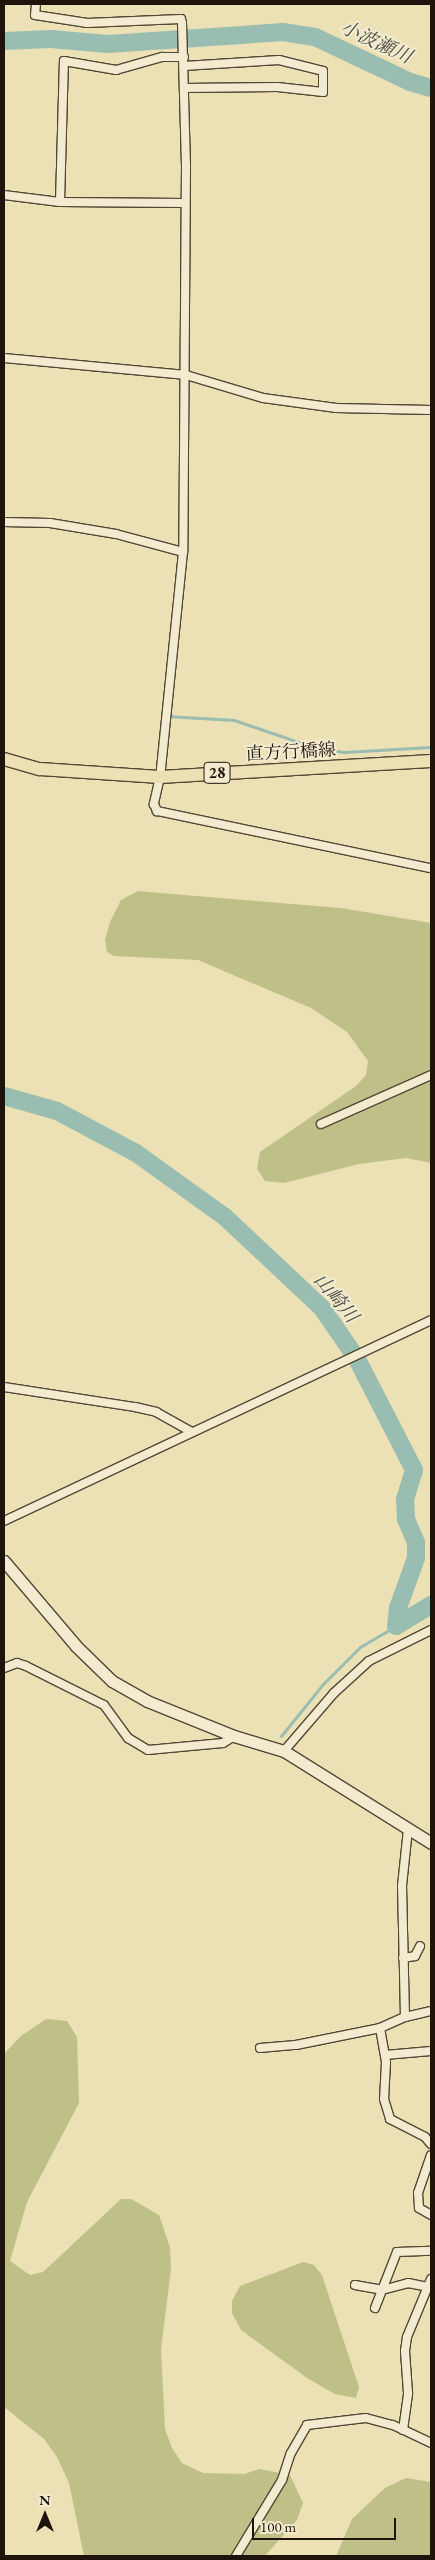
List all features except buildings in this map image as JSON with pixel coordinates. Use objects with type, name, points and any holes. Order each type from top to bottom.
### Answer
[{"type":"main road","name":"直方行橋線","points":[[4,758],[40,769],[160,777],[431,761]]},
{"type":"street","points":[[36,4],[35,15],[87,23],[181,19],[182,23],[184,56],[186,375],[183,552],[160,777],[154,804],[158,811],[431,868]]},
{"type":"street","points":[[60,202],[64,61],[116,70],[162,57],[184,56]]},
{"type":"street","points":[[184,66],[279,60],[323,71],[323,92],[277,88],[184,88]]},
{"type":"street","points":[[4,196],[60,202],[184,203]]},
{"type":"street","points":[[4,358],[186,375],[262,398],[379,411],[431,410]]},
{"type":"street","points":[[4,522],[50,523],[116,534],[183,552]]},
{"type":"street","points":[[321,1124],[431,1076]]},
{"type":"street","points":[[4,1521],[431,1320]]},
{"type":"street","points":[[4,1387],[135,1407],[162,1415],[192,1432]]},
{"type":"street","points":[[4,1561],[76,1646],[112,1681],[146,1701],[234,1736],[284,1751],[431,1843]]},
{"type":"street","points":[[284,1751],[334,1693],[369,1661],[431,1630]]},
{"type":"street","points":[[4,1668],[17,1663],[26,1666],[104,1705],[128,1738],[148,1750],[223,1743],[234,1736]]},
{"type":"street","points":[[405,2017],[403,1855],[408,1829]]},
{"type":"street","points":[[403,1958],[415,1956],[420,1946]]},
{"type":"street","points":[[260,2048],[296,2045],[380,2028],[405,2017],[431,2011]]},
{"type":"street","points":[[380,2028],[385,2055],[384,2099],[390,2119],[431,2141]]},
{"type":"street","points":[[385,2055],[431,2051]]},
{"type":"street","points":[[431,2155],[418,2193],[419,2208],[431,2215]]},
{"type":"street","points":[[375,2308],[397,2252],[431,2251]]},
{"type":"street","points":[[355,2285],[382,2290],[408,2283],[430,2283],[407,2337],[408,2406],[403,2430]]},
{"type":"street","points":[[236,2556],[282,2480],[291,2453],[307,2425],[366,2418],[403,2430],[431,2443]]},
{"type":"green space","points":[[138,891],[341,908],[431,923],[431,1163],[406,1158],[359,1164],[284,1183],[265,1181],[257,1169],[260,1152],[356,1086],[366,1075],[368,1061],[347,1032],[311,1008],[198,960],[114,956],[107,952],[105,940],[110,922],[121,900]]},
{"type":"green space","points":[[46,2019],[67,2021],[77,2037],[79,2103],[27,2202],[10,2261],[30,2275],[43,2272],[121,2199],[131,2199],[159,2215],[170,2247],[171,2269],[161,2349],[165,2429],[172,2448],[182,2463],[203,2473],[244,2474],[260,2469],[290,2475],[303,2503],[297,2520],[265,2556],[84,2556],[69,2483],[57,2457],[44,2439],[4,2407],[4,2054],[21,2036]]},
{"type":"green space","points":[[303,2262],[314,2265],[322,2275],[359,2387],[356,2398],[335,2394],[307,2378],[241,2330],[232,2313],[232,2301],[240,2286]]},
{"type":"green space","points":[[406,2478],[431,2482],[431,2556],[336,2556],[352,2519],[385,2488]]},
{"type":"waterway","name":"小波瀬川","points":[[4,41],[51,39],[108,44],[283,32],[315,37],[410,82],[431,88]]},
{"type":"waterway","points":[[166,716],[234,720],[307,745],[344,752],[431,747]]},
{"type":"waterway","name":"山崎川","points":[[4,1096],[57,1111],[136,1153],[225,1217],[322,1308],[357,1359],[414,1470],[405,1499],[406,1519],[416,1542],[416,1558],[398,1608],[396,1626],[431,1605]]},
{"type":"waterway","points":[[281,1736],[323,1684],[360,1647],[396,1626]]}]
